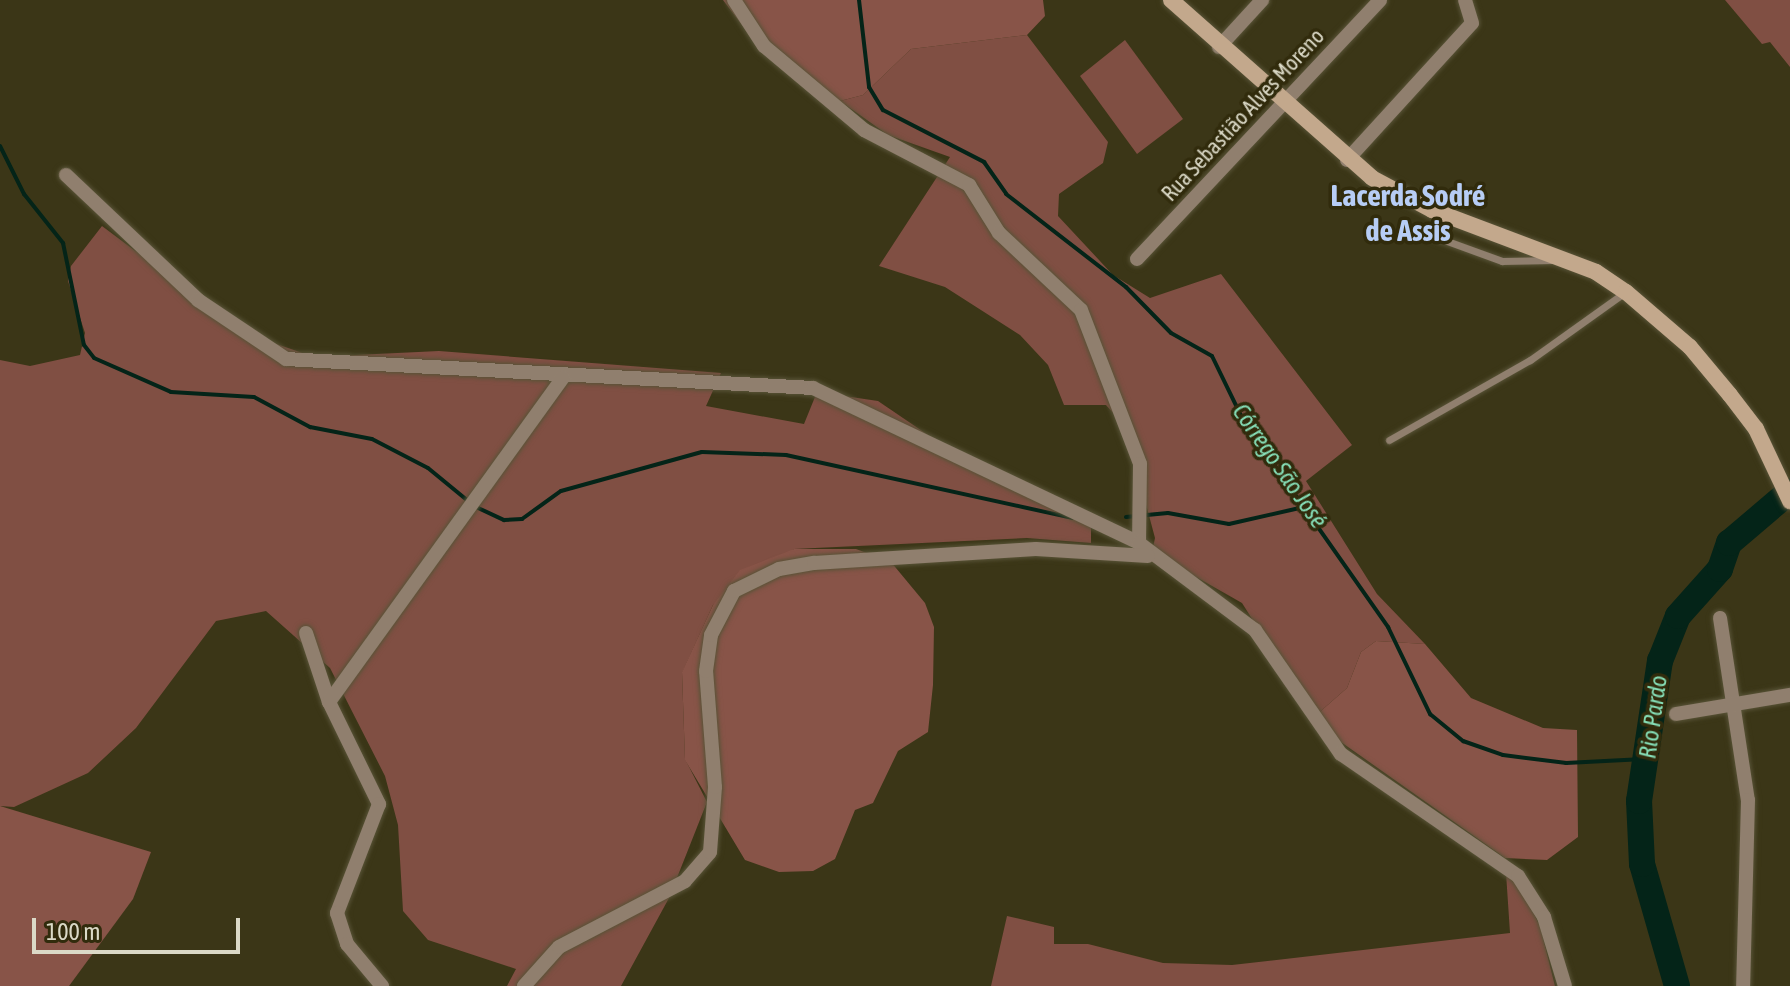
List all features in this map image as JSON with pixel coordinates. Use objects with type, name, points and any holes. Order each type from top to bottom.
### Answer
[{"type":"street","points":[[734,0],[764,46],[864,130],[969,185],[999,233],[1081,310],[1140,464],[1139,543]]},
{"type":"street","points":[[1171,0],[1282,105],[1347,160],[1432,210],[1568,259],[1626,292],[1690,347],[1730,395],[1788,496]]},
{"type":"street","points":[[1219,47],[1262,0]]},
{"type":"street","name":"Rua Sebastião Alves Moreno","points":[[1137,259],[1380,0]]},
{"type":"street","points":[[1347,160],[1431,64],[1472,23],[1465,0]]},
{"type":"street","points":[[66,175],[198,300],[286,359],[563,377],[813,388],[1139,543],[1148,556],[1255,630],[1341,754],[1518,876],[1544,917],[1565,986]]},
{"type":"street","points":[[329,702],[563,377]]},
{"type":"street","points":[[524,986],[559,947],[685,881],[710,852],[715,787],[706,671],[711,635],[734,591],[779,569],[814,563],[1036,549],[1148,556]]},
{"type":"street","points":[[1720,618],[1748,800],[1743,986]]},
{"type":"street","points":[[306,633],[329,702],[379,804],[375,827],[338,898],[340,930],[382,986]]},
{"type":"street","points":[[1676,714],[1790,695]]},
{"type":"lane","points":[[1414,229],[1502,261],[1568,259]]},
{"type":"lane","points":[[1389,440],[1530,360],[1626,292]]},
{"type":"shaded area","points":[[723,0],[1043,0],[1045,16],[1027,35],[911,49],[863,95],[840,101],[748,33]]},
{"type":"shaded area","points":[[1725,0],[1790,0],[1790,67],[1770,42],[1762,44]]},
{"type":"shaded area","points":[[1027,35],[1108,142],[1103,163],[1059,194],[1058,216],[1113,275],[1150,298],[1221,274],[1352,445],[1306,481],[1377,594],[1425,644],[1376,641],[1361,652],[1347,688],[1314,717],[1242,603],[1152,552],[1155,538],[1125,426],[1106,405],[1064,405],[1048,365],[1020,335],[945,287],[879,266],[950,157],[888,135],[840,101],[863,95],[911,49]]},
{"type":"shaded area","points":[[1125,40],[1183,119],[1137,154],[1080,76]]},
{"type":"shaded area","points":[[102,226],[245,333],[314,357],[439,351],[721,373],[706,406],[804,424],[817,392],[878,401],[953,452],[1072,506],[1091,526],[1091,543],[1027,538],[794,549],[713,605],[682,673],[685,759],[707,802],[669,898],[621,986],[507,986],[516,969],[428,940],[403,911],[398,825],[385,776],[330,668],[266,611],[216,621],[136,728],[88,773],[14,807],[0,806],[0,360],[30,366],[80,355],[85,333],[68,281],[71,266]]},
{"type":"shaded area","points":[[794,549],[856,549],[891,562],[925,603],[934,627],[933,685],[928,732],[898,751],[873,803],[855,810],[835,859],[813,871],[779,872],[745,860],[685,760],[682,672],[713,605],[740,570]]},
{"type":"shaded area","points":[[1376,641],[1425,644],[1471,698],[1543,728],[1577,730],[1578,837],[1547,860],[1505,858],[1331,735],[1314,717],[1347,688],[1361,652]]},
{"type":"shaded area","points":[[0,806],[151,852],[133,899],[69,986],[0,986]]},
{"type":"shaded area","points":[[1505,858],[1540,926],[1555,986],[991,986],[1007,916],[1054,927],[1054,944],[1088,944],[1163,963],[1232,965],[1510,933]]},
{"type":"waterway","name":"Córrego São José","points":[[859,0],[869,87],[883,110],[984,162],[1006,194],[1126,287],[1171,333],[1212,356],[1244,422],[1388,627],[1430,714],[1463,741],[1503,755],[1566,763],[1644,759]]},
{"type":"waterway","points":[[0,146],[24,194],[63,243],[84,345],[94,358],[171,392],[254,397],[310,427],[372,439],[428,468],[468,501]]},
{"type":"waterway","points":[[476,507],[504,520],[522,519],[561,491],[702,452],[786,455],[1072,518]]},
{"type":"waterway","name":"Rio Pardo","points":[[1677,986],[1642,864],[1639,801],[1660,661],[1678,616],[1720,569],[1729,543],[1790,491]]},
{"type":"waterway","points":[[1126,517],[1168,513],[1229,524],[1304,507]]},
{"type":"district","name":"Lacerda Sodré de Assis","points":[[1408,212]]}]
